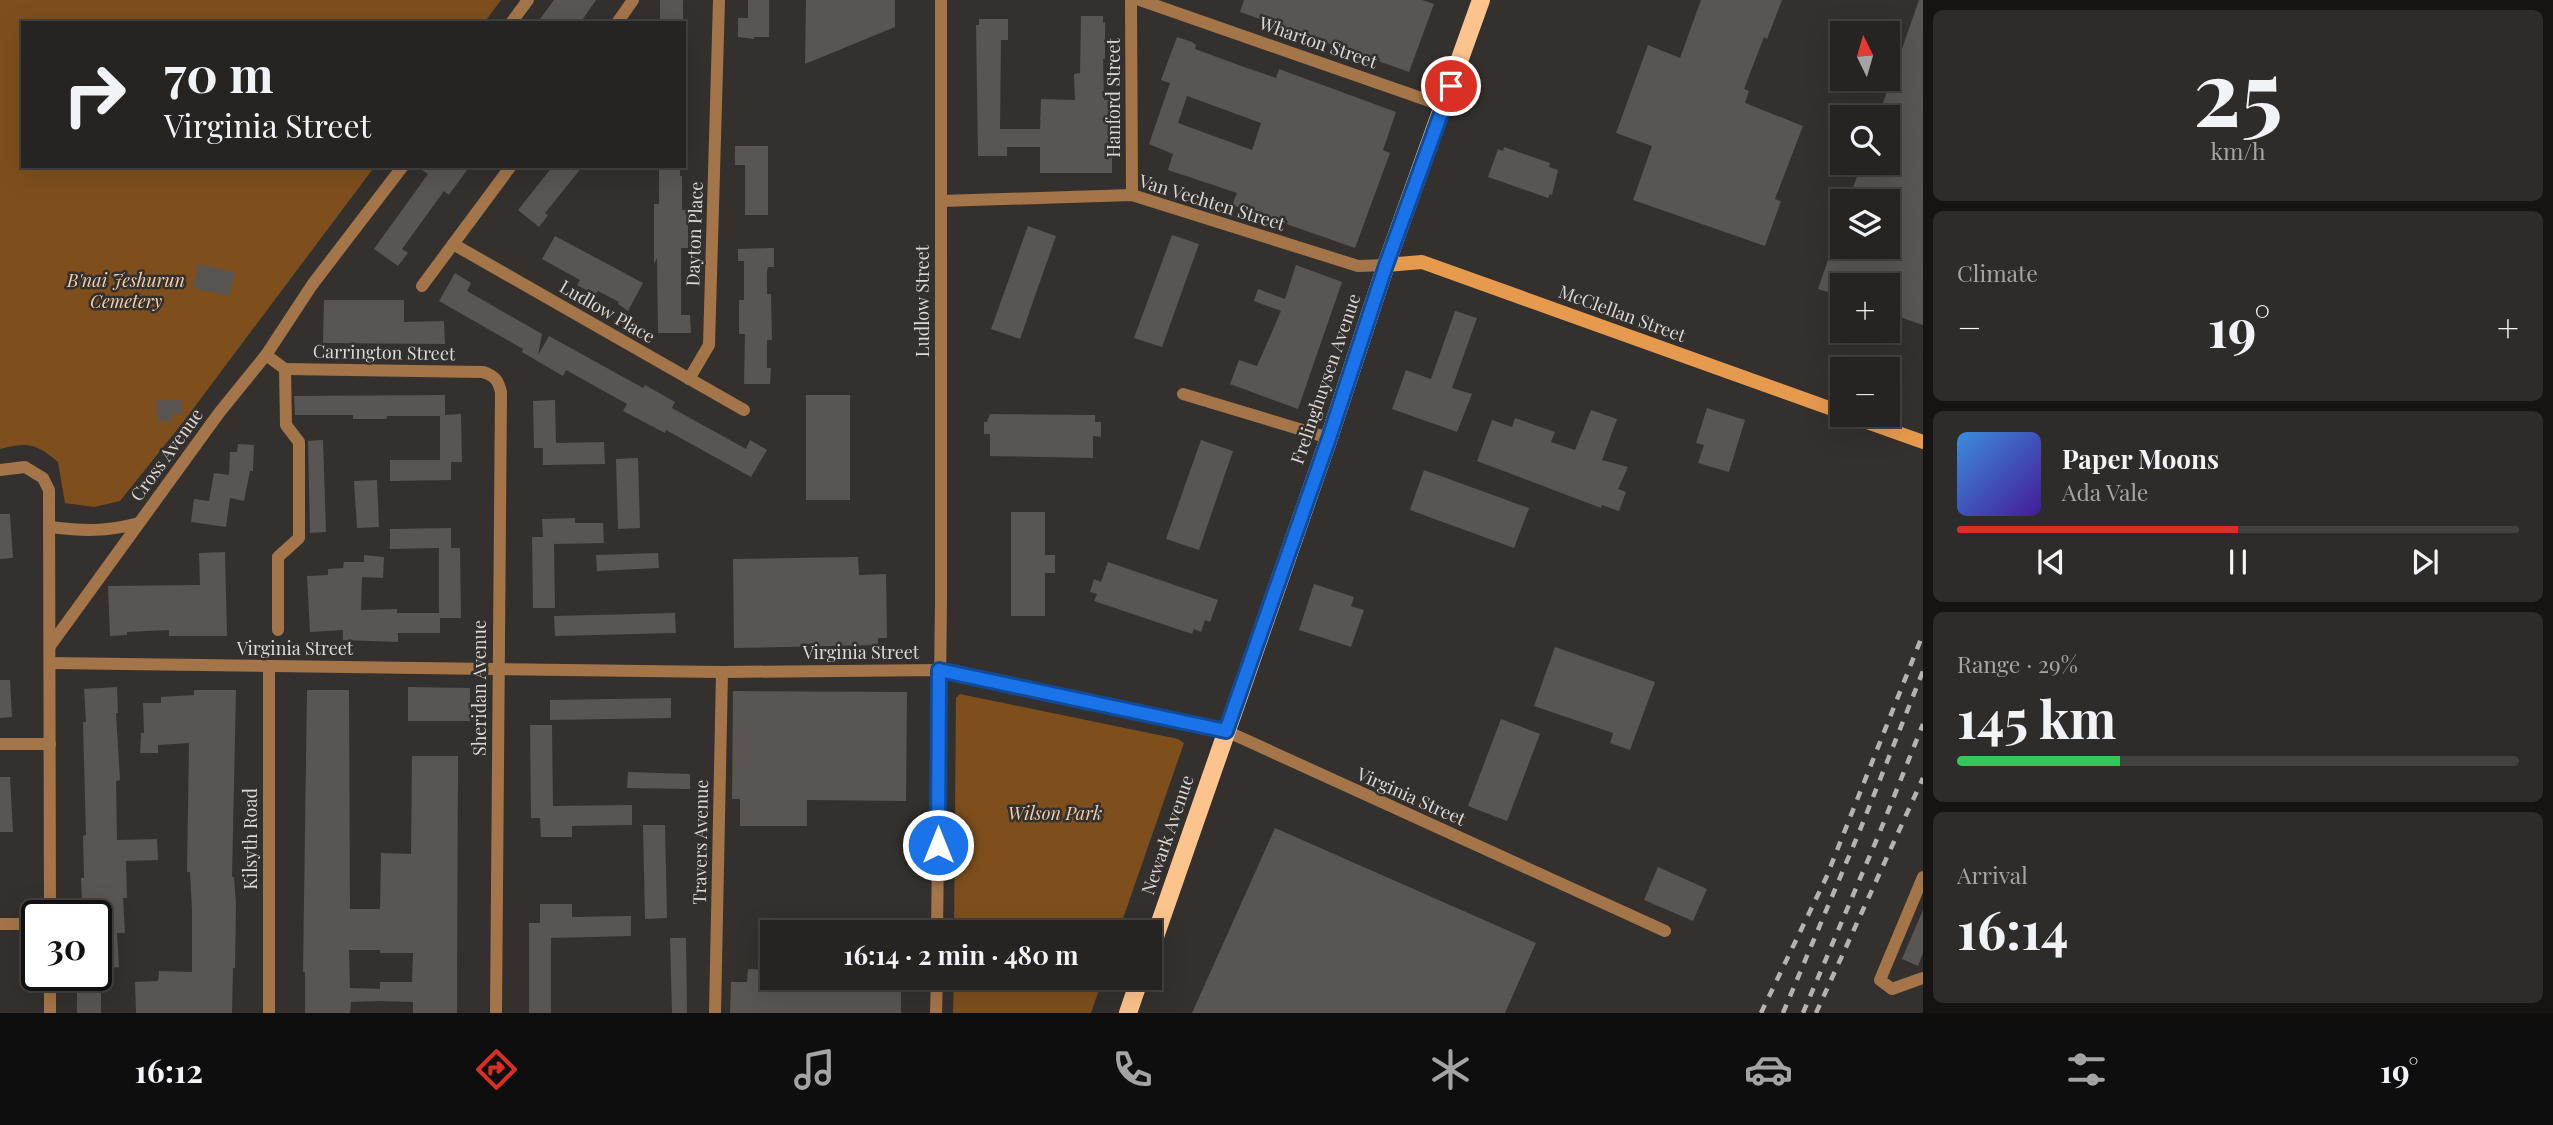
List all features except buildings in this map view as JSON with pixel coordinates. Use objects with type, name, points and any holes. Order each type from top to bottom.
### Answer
[{"type":"main road","name":"Frelinghuysen Avenue","points":[[1213,772],[1386,265],[1481,0]]},
{"type":"main road","name":"McClellan Street","points":[[1386,265],[1422,262],[1830,409]]},
{"type":"main road","name":"McClellan Street","points":[[1881,427],[1923,442]]},
{"type":"main road","name":"Newark Avenue","points":[[1161,920],[1213,772]]},
{"type":"main road","points":[[1128,1013],[1136,990]]},
{"type":"street","points":[[512,21],[528,0]]},
{"type":"street","points":[[618,21],[634,0]]},
{"type":"street","name":"Dayton Place","points":[[688,379],[709,345],[719,0]]},
{"type":"street","name":"Ludlow Street","points":[[937,920],[941,601],[941,0]]},
{"type":"street","name":"Hanford Street","points":[[1131,0],[1132,195]]},
{"type":"street","name":"Wharton Street","points":[[1140,0],[1444,106]]},
{"type":"street","name":"Cross Avenue","points":[[50,646],[219,413],[266,355],[313,285],[401,168]]},
{"type":"street","points":[[422,286],[510,168]]},
{"type":"street","name":"Van Vechten Street","points":[[941,201],[1132,195],[1358,267],[1386,265]]},
{"type":"street","name":"Ludlow Place","points":[[453,244],[744,410]]},
{"type":"street","points":[[266,355],[285,369],[286,425],[299,442],[299,538],[278,557],[278,630]]},
{"type":"street","name":"Carrington Street","points":[[285,369],[483,372]]},
{"type":"street","name":"Sheridan Avenue","points":[[483,372],[498,381],[501,392],[496,1013]]},
{"type":"street","points":[[1182,394],[1329,438]]},
{"type":"street","points":[[0,470],[25,467],[43,478],[49,490],[50,900]]},
{"type":"street","points":[[50,527],[113,531],[139,523]]},
{"type":"street","name":"Virginia Street","points":[[50,663],[722,671],[939,670],[1226,731],[1665,931]]},
{"type":"street","name":"Kilsyth Road","points":[[269,1013],[270,666]]},
{"type":"street","name":"Travers Avenue","points":[[715,1013],[722,671]]},
{"type":"street","points":[[0,744],[50,744]]},
{"type":"street","points":[[1923,877],[1880,980],[1892,989],[1923,978]]},
{"type":"street","points":[[0,924],[21,924]]},
{"type":"street","points":[[936,1013],[937,990]]},
{"type":"street","points":[[50,991],[50,1013]]},
{"type":"green space","name":"B'nai Jeshurun Cemetery","points":[[0,0],[501,0],[485,21],[21,21],[21,168],[374,168],[184,421],[120,501],[94,507],[65,503],[58,462],[31,446],[18,445],[0,449]]},
{"type":"green space","name":"Wilson Park","points":[[960,694],[1178,739],[1184,743],[1123,920],[954,920],[956,698]]},
{"type":"green space","points":[[954,990],[1099,990],[1091,1013],[953,1013]]},
{"type":"railway","points":[[1761,1013],[1826,878],[1923,634]]},
{"type":"railway","points":[[1783,1013],[1923,671]]},
{"type":"railway","points":[[1803,1013],[1923,724]]},
{"type":"railway","points":[[1816,1013],[1923,778]]},
{"type":"route","points":[[938,845],[939,670],[1226,731],[1329,438],[1386,265],[1451,86]]}]
